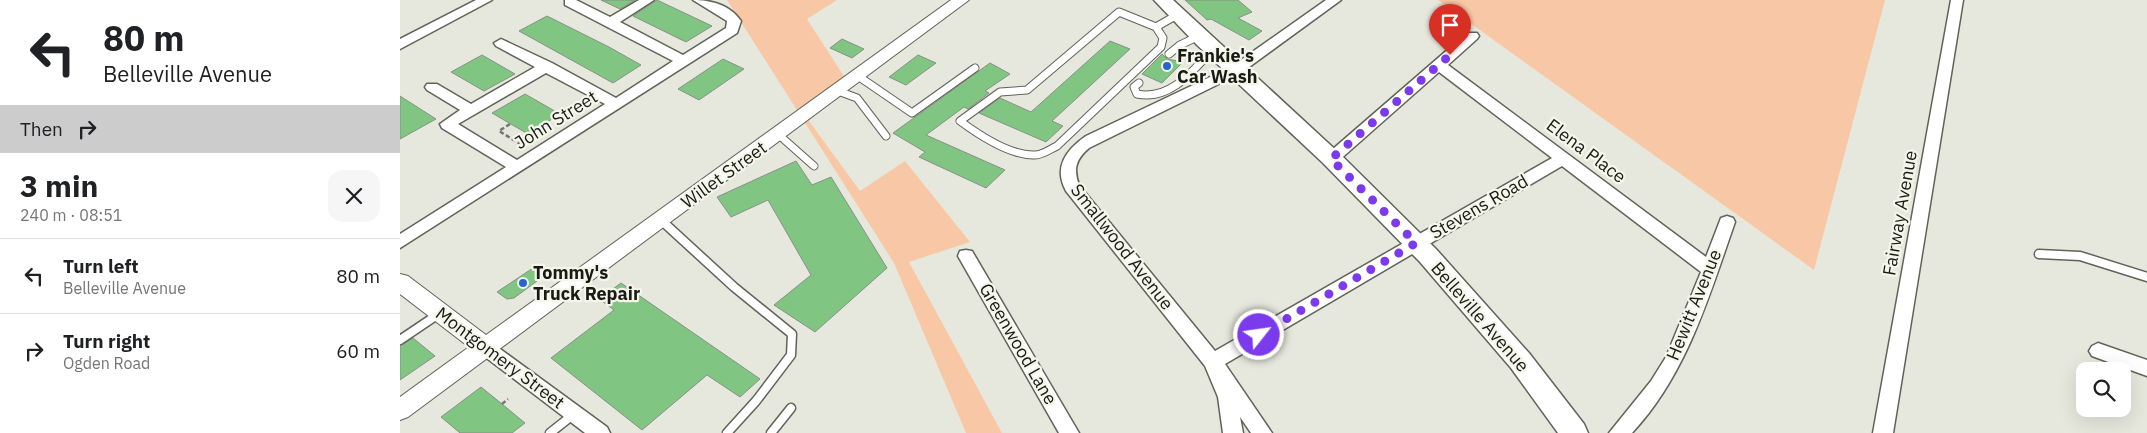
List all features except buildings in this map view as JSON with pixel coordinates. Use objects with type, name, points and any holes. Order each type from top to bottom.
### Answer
[{"type":"main road","name":"Belleville Avenue","points":[[1170,8],[1331,159],[1416,243],[1502,342],[1574,433]]},
{"type":"street","points":[[400,45],[486,0]]},
{"type":"street","points":[[610,22],[648,0]]},
{"type":"street","name":"John Street","points":[[400,242],[519,159],[616,104],[732,30],[734,21],[730,15],[699,0]]},
{"type":"street","name":"Willet Street","points":[[403,405],[486,348],[662,221],[961,0]]},
{"type":"street","points":[[1236,70],[1336,0]]},
{"type":"street","name":"Fairway Avenue","points":[[1883,433],[1957,0]]},
{"type":"street","points":[[570,2],[684,61]]},
{"type":"street","points":[[1331,159],[1472,36]]},
{"type":"street","points":[[500,43],[547,66],[616,104]]},
{"type":"street","name":"Elena Place","points":[[1439,65],[1709,269]]},
{"type":"street","points":[[519,159],[447,124],[547,66]]},
{"type":"street","name":"Smallwood Avenue","points":[[1236,70],[1092,140],[1072,156],[1068,165],[1068,176],[1072,187],[1213,362],[1262,433]]},
{"type":"street","points":[[432,86],[471,110]]},
{"type":"street","name":"Stevens Road","points":[[1213,362],[1563,158]]},
{"type":"street","name":"Hewitt Avenue","points":[[1619,433],[1639,411],[1672,365],[1683,344],[1709,269],[1728,222]]},
{"type":"street","name":"Greenwood Lane","points":[[966,256],[1069,433]]},
{"type":"street","name":"Montgomery Street","points":[[400,282],[600,433]]},
{"type":"street","points":[[2098,350],[2147,368]]},
{"type":"street","name":"Smallwood Avenue","points":[[1213,362],[1227,397],[1233,433]]},
{"type":"lane","points":[[1156,26],[1170,8]]},
{"type":"lane","points":[[1118,12],[1156,26],[1163,38],[1161,47],[1057,146],[1036,155],[1015,150],[967,127],[960,121],[1000,92],[1027,90],[1118,12]]},
{"type":"lane","points":[[1169,54],[1180,45],[1206,42]]},
{"type":"lane","points":[[1138,82],[1134,87],[1137,94],[1145,97],[1166,90],[1189,74],[1206,42]]},
{"type":"lane","points":[[858,76],[912,113],[975,68]]},
{"type":"lane","points":[[838,91],[857,98],[886,136]]},
{"type":"lane","points":[[779,135],[814,166]]},
{"type":"lane","points":[[662,221],[734,286],[792,334],[791,355],[756,401],[727,433]]},
{"type":"lane","points":[[2039,254],[2051,252],[2085,257],[2147,277]]},
{"type":"lane","points":[[400,340],[440,313]]},
{"type":"lane","points":[[771,433],[791,408]]},
{"type":"lane","points":[[550,433],[574,414]]},
{"type":"path","points":[[510,124],[499,131],[526,148],[519,159]]},
{"type":"path","points":[[502,404],[508,399]]},
{"type":"shaded area","points":[[727,0],[837,0],[807,19],[849,84],[809,121],[860,191],[905,161],[970,242],[909,262],[1002,433],[966,433],[894,263]]},
{"type":"shaded area","points":[[1438,0],[1885,0],[1814,270]]},
{"type":"place","name":"Frankie's Car Wash","points":[[1167,66]]},
{"type":"place","name":"Tommy's Truck Repair","points":[[523,283]]},
{"type":"route","points":[[1259,335],[1416,243],[1331,159],[1450,55]]}]
